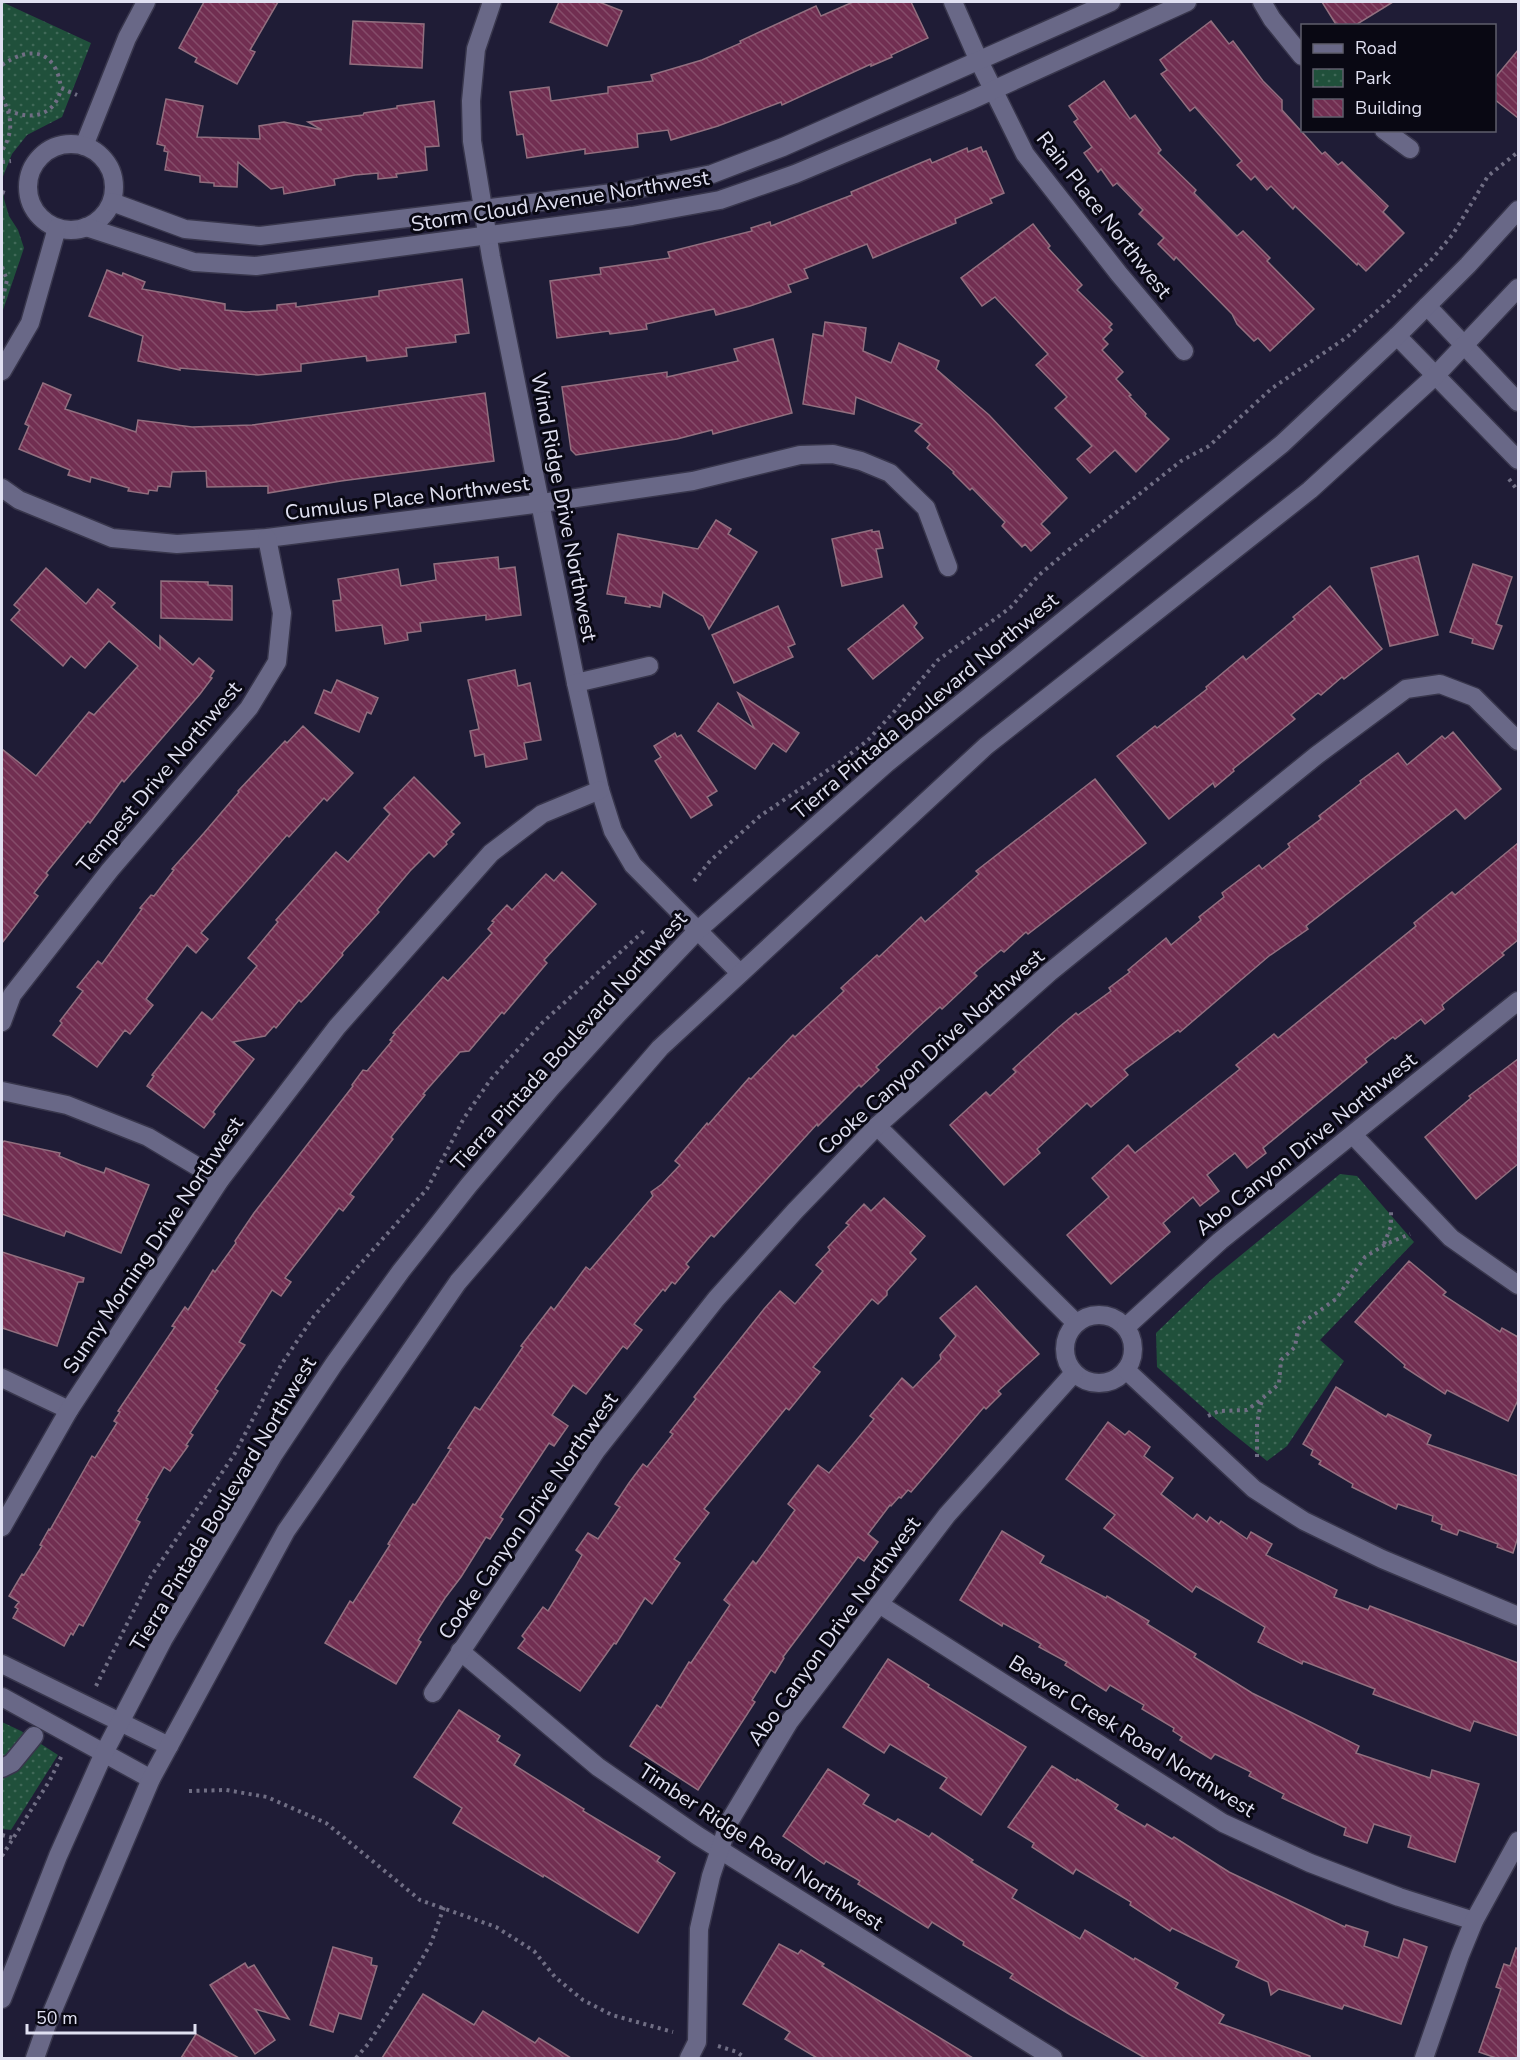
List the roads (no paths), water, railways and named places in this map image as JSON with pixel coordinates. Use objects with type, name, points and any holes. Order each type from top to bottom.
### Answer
[{"type":"street","points":[[84,146],[127,38],[147,2]]},
{"type":"street","name":"Wind Ridge Drive Northwest","points":[[492,2],[476,49],[471,100],[472,141],[488,237],[576,683],[600,790],[613,831],[633,865],[740,973]]},
{"type":"street","name":"Rain Place Northwest","points":[[953,2],[1025,154],[1119,274],[1184,351]]},
{"type":"street","name":"Storm Cloud Avenue Northwest","points":[[112,202],[185,230],[260,236],[621,192],[712,174],[783,147],[1111,2]]},
{"type":"street","name":"Storm Cloud Avenue Northwest","points":[[86,227],[194,262],[256,266],[488,237],[632,216],[720,200],[795,174],[993,90],[1187,2]]},
{"type":"street","points":[[1262,2],[1272,19],[1301,55]]},
{"type":"street","points":[[1387,132],[1410,149]]},
{"type":"street","points":[[67,144],[84,146],[99,154],[107,163],[113,177],[112,202],[101,219],[86,227],[71,230],[57,228],[39,216],[31,204],[28,190],[30,172],[37,160],[49,150],[67,144]]},
{"type":"street","name":"Tierra Pintada Boulevard Northwest","points":[[2,1999],[58,1856],[104,1754],[164,1640],[274,1454],[334,1364],[401,1271],[469,1185],[551,1088],[697,931],[887,763],[1282,444],[1397,336],[1518,210]]},
{"type":"street","points":[[2,371],[30,323],[57,228]]},
{"type":"street","points":[[35,2058],[47,2024],[151,1779],[286,1531],[458,1282],[660,1048],[986,746],[1311,490],[1436,375],[1518,288]]},
{"type":"street","points":[[1427,306],[1518,402]]},
{"type":"street","points":[[1397,336],[1518,460]]},
{"type":"street","name":"Cumulus Place Northwest","points":[[2,488],[19,500],[112,538],[177,544],[267,538],[542,503],[693,481],[800,455],[833,454],[861,461],[890,473],[926,508],[948,567]]},
{"type":"street","name":"Tempest Drive Northwest","points":[[2,1022],[12,995],[110,870],[249,708],[277,662],[282,613],[267,538]]},
{"type":"street","points":[[576,683],[649,666]]},
{"type":"street","name":"Cooke Canyon Drive Northwest","points":[[433,1693],[596,1451],[716,1299],[795,1211],[877,1126],[1050,972],[1317,755],[1406,689],[1440,684],[1473,697],[1518,741]]},
{"type":"street","name":"Sunny Morning Drive Northwest","points":[[2,1527],[69,1410],[220,1180],[337,1027],[491,853],[542,814],[600,790]]},
{"type":"street","name":"Abo Canyon Drive Northwest","points":[[1126,1327],[1220,1241],[1518,1001]]},
{"type":"street","points":[[2,1091],[67,1105],[148,1137],[220,1180]]},
{"type":"street","points":[[877,1126],[1076,1323]]},
{"type":"street","points":[[1353,1135],[1450,1238],[1518,1285]]},
{"type":"street","points":[[1096,1315],[1118,1320],[1126,1327],[1132,1338],[1134,1349],[1126,1370],[1117,1378],[1106,1383],[1094,1383],[1074,1373],[1065,1353],[1065,1342],[1069,1331],[1076,1323],[1086,1317],[1096,1315]]},
{"type":"street","points":[[1126,1370],[1254,1489],[1304,1521],[1403,1568],[1518,1616]]},
{"type":"street","name":"Abo Canyon Drive Northwest","points":[[689,2058],[697,2039],[699,1929],[711,1876],[729,1822],[789,1722],[947,1515],[1074,1373]]},
{"type":"street","points":[[2,1378],[69,1410]]},
{"type":"street","name":"Beaver Creek Road Northwest","points":[[879,1604],[1223,1823],[1310,1863],[1399,1897],[1474,1922]]},
{"type":"street","name":"Timber Ridge Road Northwest","points":[[460,1651],[598,1767],[719,1850],[1053,2058]]},
{"type":"street","points":[[2,1664],[169,1746]]},
{"type":"street","points":[[2,1697],[151,1779]]},
{"type":"street","points":[[2,1768],[12,1763],[34,1736]]},
{"type":"street","points":[[1424,2058],[1460,1954],[1474,1922],[1518,1841]]}]
